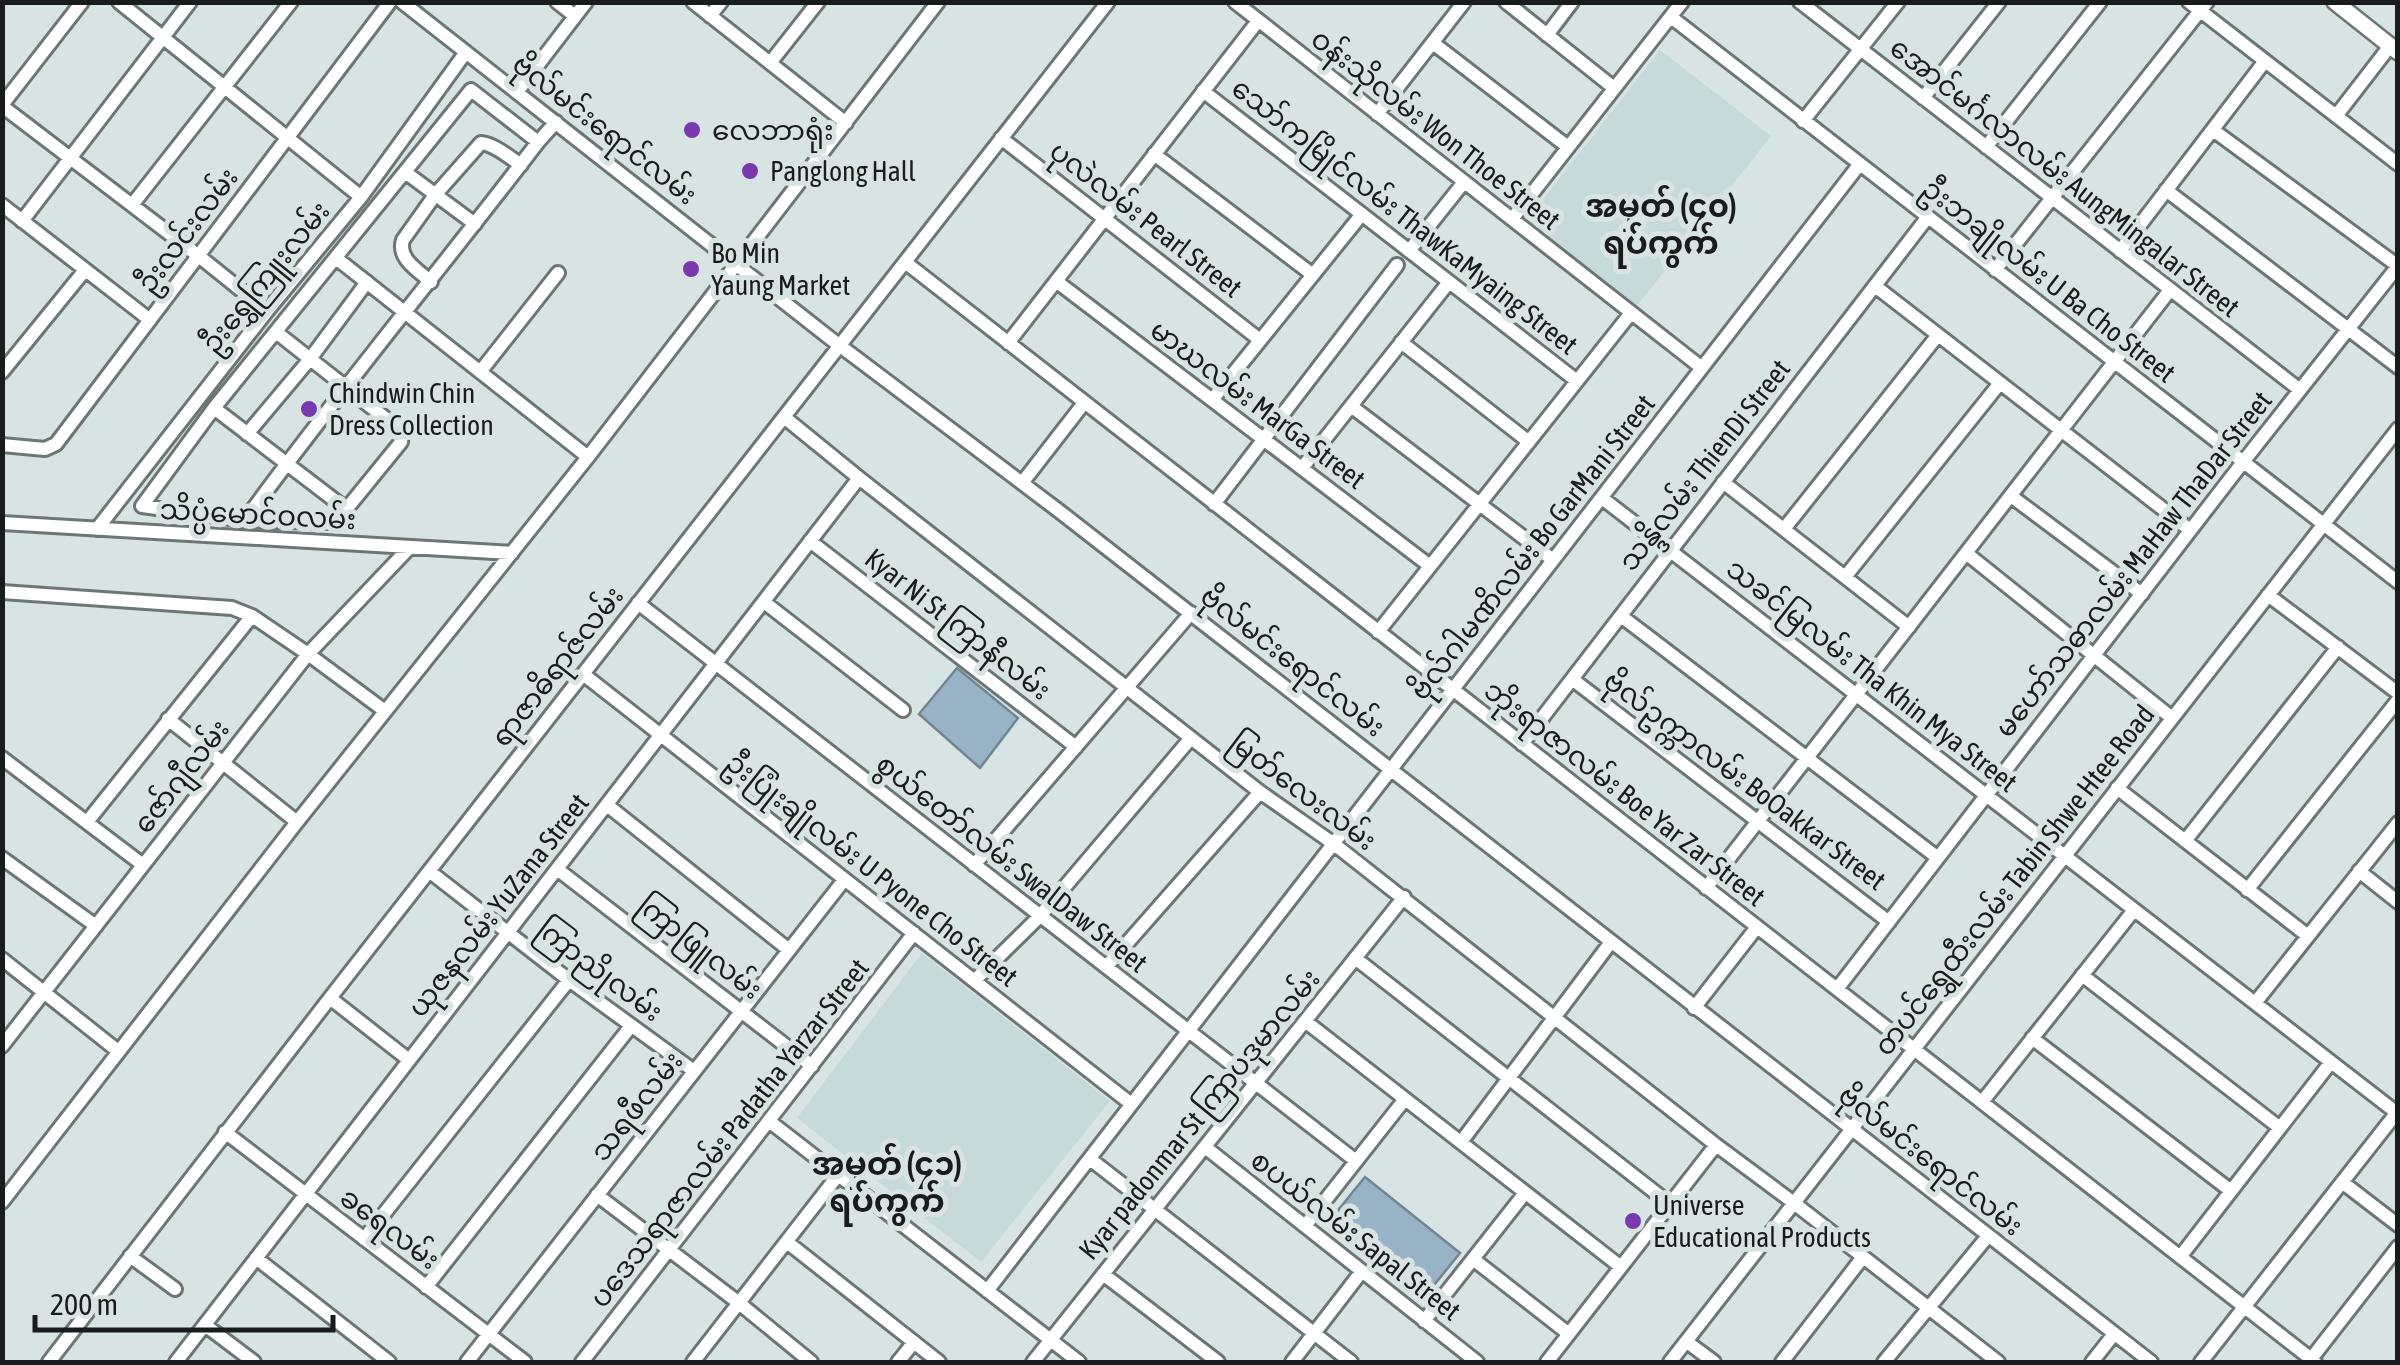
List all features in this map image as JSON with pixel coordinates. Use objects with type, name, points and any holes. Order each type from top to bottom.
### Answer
[{"type":"main road","points":[[2334,2],[2394,49]]},
{"type":"street","points":[[82,2],[2,105],[267,311]]},
{"type":"street","points":[[119,2],[361,197]]},
{"type":"street","points":[[22,220],[190,2]]},
{"type":"street","points":[[132,205],[291,2]]},
{"type":"street","name":"ဦးလင်းလမ်း","points":[[2,445],[51,448],[200,257],[390,2]]},
{"type":"street","name":"ဗိုလ်မင်းရောင်လမ်း","points":[[402,2],[2151,1362]]},
{"type":"street","points":[[557,2],[575,16]]},
{"type":"street","points":[[517,92],[586,2]]},
{"type":"street","points":[[693,2],[846,123]]},
{"type":"street","points":[[710,16],[721,2]]},
{"type":"street","points":[[770,63],[818,2]]},
{"type":"street","points":[[2,1202],[296,822],[742,268],[938,2]]},
{"type":"street","name":"ရာဇာဓိရာဇ်လမ်း","points":[[49,1362],[784,416],[831,338],[905,262],[1108,2]]},
{"type":"street","name":"ဝန်းသိုလမ်း Won Thoe Street","points":[[1235,2],[1702,368]]},
{"type":"street","points":[[1377,114],[1464,2]]},
{"type":"street","points":[[1506,2],[1614,88]]},
{"type":"street","points":[[1547,35],[1572,2]]},
{"type":"street","points":[[1512,219],[1682,2]]},
{"type":"street","name":"အောင်မင်္ဂလာလမ်း AungMingalar Street","points":[[1800,2],[2300,390]]},
{"type":"street","points":[[1803,121],[1898,2]]},
{"type":"street","points":[[1923,98],[1998,2]]},
{"type":"street","points":[[1986,147],[2100,2]]},
{"type":"street","points":[[1995,270],[2199,5],[2398,164]]},
{"type":"street","name":"ဦးဘချိုလမ်း U Ba Cho Street","points":[[1670,16],[2398,582]]},
{"type":"street","points":[[1008,343],[1258,21]]},
{"type":"street","points":[[1433,42],[1568,147]]},
{"type":"street","points":[[2336,116],[2394,49]]},
{"type":"street","name":"ဦးရွှေကြူးလမ်း","points":[[97,530],[361,197],[466,52]]},
{"type":"street","points":[[2120,251],[2265,61]]},
{"type":"street","points":[[276,332],[399,429],[403,435],[401,442],[340,517],[329,522],[245,520],[142,506],[214,408],[471,90],[538,142]]},
{"type":"street","name":"သော်ကမြိုင်လမ်း ThawKaMyaing Street","points":[[1203,91],[1577,381]]},
{"type":"street","points":[[245,520],[556,122]]},
{"type":"street","points":[[2212,130],[2398,266]]},
{"type":"street","name":"ပုလဲလမ်း Pearl Street","points":[[1001,138],[1260,340]]},
{"type":"street","points":[[431,282],[404,258],[400,248],[435,195],[485,142],[520,165]]},
{"type":"street","points":[[1154,154],[1314,275]]},
{"type":"street","name":"ဗိုလ်ဂါမဏိလမ်း Bo GarMani Street","points":[[987,1291],[1859,165]]},
{"type":"street","points":[[404,172],[475,224]]},
{"type":"street","points":[[1409,251],[1464,182]]},
{"type":"street","points":[[2166,190],[2398,367]]},
{"type":"street","points":[[2,205],[150,320]]},
{"type":"street","points":[[1212,400],[1362,214]]},
{"type":"street","name":"သန္ဒိလမ်း ThienDi Street","points":[[1522,744],[1927,218]]},
{"type":"street","points":[[336,258],[588,457]]},
{"type":"street","name":"ဘိုးရာဇာလမ်း Boe Yar Zar Street","points":[[905,262],[2313,1361]]},
{"type":"street","points":[[1214,504],[1397,264]]},
{"type":"street","name":"မဟော်သဓာလမ်း MaHaw ThaDar Street","points":[[1837,989],[2398,266]]},
{"type":"street","points":[[2,372],[86,270]]},
{"type":"street","points":[[480,372],[558,274]]},
{"type":"street","name":"မာဃလမ်း MarGa Street","points":[[1056,281],[1430,566]]},
{"type":"street","points":[[248,434],[367,282]]},
{"type":"street","points":[[1302,468],[1449,282]]},
{"type":"street","points":[[1874,286],[2190,530]]},
{"type":"street","points":[[1706,888],[2170,290]]},
{"type":"street","points":[[1378,632],[1631,313]]},
{"type":"street","points":[[1784,529],[1938,335]]},
{"type":"street","points":[[1401,342],[1529,442]]},
{"type":"street","points":[[1845,577],[2000,382]]},
{"type":"street","points":[[1022,483],[1084,402]]},
{"type":"street","points":[[1351,406],[1553,560]]},
{"type":"street","points":[[214,408],[346,509]]},
{"type":"street","name":"မြတ်လေးလမ်း","points":[[784,416],[1260,792],[1404,897],[1992,1361]]},
{"type":"street","name":"တပင်ရွှေထီးလမ်း Tabin Shwe Htee Road","points":[[1670,1362],[2398,428]]},
{"type":"street","name":"ယုဇနလမ်း YuZana Street","points":[[176,1362],[859,478]]},
{"type":"street","points":[[1723,482],[1909,627]]},
{"type":"street","points":[[2011,496],[2142,594]]},
{"type":"street","name":"သခင်မြလမ်း Tha Khin Mya Street","points":[[1602,498],[2397,1112]]},
{"type":"street","name":"သိပ္ပံမောင်ဝလမ်း","points":[[2,523],[512,553]]},
{"type":"street","name":"Kyar Ni St ကြာနီလမ်း","points":[[810,541],[1076,747]]},
{"type":"street","name":"ဇော်ဂျီလမ်း","points":[[2,1046],[308,654],[410,548]]},
{"type":"street","points":[[1966,553],[2172,718]]},
{"type":"street","points":[[2,592],[232,608],[252,616],[384,711]]},
{"type":"street","points":[[2247,890],[2398,696],[2268,594]]},
{"type":"street","points":[[764,602],[904,710]]},
{"type":"street","name":"စွယ်တော်လမ်း SwalDaw Street","points":[[638,604],[1356,1161]]},
{"type":"street","points":[[974,864],[1190,614]]},
{"type":"street","points":[[86,822],[252,616]]},
{"type":"street","points":[[1620,616],[1938,858]]},
{"type":"street","points":[[2184,841],[2338,647]]},
{"type":"street","name":"ဦးပြုံးချိုလမ်း U Pyone Cho Street","points":[[583,674],[1130,1103]]},
{"type":"street","name":"ဗိုလ်ဥက္ကာလမ်း BoOakkar Street","points":[[1572,679],[1888,922]]},
{"type":"street","points":[[168,720],[296,822]]},
{"type":"street","points":[[975,980],[1040,916],[1192,738]]},
{"type":"street","points":[[2,758],[143,866]]},
{"type":"street","points":[[2117,788],[2308,936]]},
{"type":"street","points":[[1106,967],[1260,792]]},
{"type":"street","points":[[607,805],[789,950]]},
{"type":"street","points":[[2254,1003],[2398,823]]},
{"type":"street","points":[[2,858],[96,926]]},
{"type":"street","name":"ကြာဖြူလမ်း","points":[[557,869],[812,1066]]},
{"type":"street","name":"ကြာညိုလမ်း","points":[[429,871],[694,1071]]},
{"type":"street","points":[[2359,871],[2398,902]]},
{"type":"street","name":"သရဖီလမ်း","points":[[467,1362],[844,880]]},
{"type":"street","name":"Kyar padonmar St ကြာပဒုမာလမ်း","points":[[1032,1362],[1404,897]]},
{"type":"street","points":[[1982,1102],[2134,910]]},
{"type":"street","points":[[1694,1008],[1757,927]]},
{"type":"street","name":"ပဒေသရာဇာလမ်း Padatha Yarzar Street","points":[[582,1362],[914,933]]},
{"type":"street","points":[[1461,1142],[1611,942]]},
{"type":"street","points":[[1356,958],[1670,1204]]},
{"type":"street","points":[[2,959],[118,1051]]},
{"type":"street","points":[[2082,975],[2280,1128]]},
{"type":"street","points":[[364,1239],[569,980]]},
{"type":"street","points":[[330,998],[409,1060]]},
{"type":"street","points":[[1305,1021],[1621,1267]]},
{"type":"street","points":[[426,1287],[631,1026]]},
{"type":"street","points":[[2032,1038],[2231,1191]]},
{"type":"street","points":[[2180,1258],[2331,1062]]},
{"type":"street","points":[[1305,1226],[1405,1099]]},
{"type":"street","points":[[2201,1362],[2397,1112]]},
{"type":"street","points":[[769,1121],[1079,1362]]},
{"type":"street","name":"ခရေလမ်း","points":[[225,1132],[525,1362]]},
{"type":"street","points":[[1547,1362],[1716,1145]]},
{"type":"street","name":"စပယ်လမ်း Sapal Street","points":[[1205,1147],[1476,1362]]},
{"type":"street","points":[[1090,1159],[1351,1362]]},
{"type":"street","points":[[694,1362],[839,1174]]},
{"type":"street","points":[[2342,1182],[2398,1226]]},
{"type":"street","points":[[1424,1320],[1526,1192]]},
{"type":"street","points":[[597,1195],[739,1303],[805,1361]]},
{"type":"street","points":[[1884,1362],[1988,1236]]},
{"type":"street","points":[[787,1242],[940,1362]]},
{"type":"street","points":[[2313,1361],[2398,1247]]},
{"type":"street","points":[[130,1256],[175,1288]]},
{"type":"street","points":[[256,1258],[390,1362]]},
{"type":"street","points":[[1782,1362],[1863,1258]]},
{"type":"street","points":[[1473,1259],[1570,1334]]},
{"type":"street","points":[[1292,1362],[1362,1272]]},
{"type":"street","points":[[1103,1274],[1218,1362]]},
{"type":"street","points":[[205,1325],[254,1362]]},
{"type":"street","points":[[2092,1362],[2114,1334]]},
{"type":"street","points":[[898,1362],[914,1342]]},
{"type":"street","points":[[1686,1342],[1714,1362]]},
{"type":"shaded area","points":[[1660,50],[1771,136],[1637,306],[1527,220]]},
{"type":"shaded area","points":[[922,953],[1110,1101],[981,1262],[797,1118]]},
{"type":"water","points":[[957,668],[1018,718],[980,768],[919,714]]},
{"type":"water","points":[[1365,1177],[1460,1253],[1421,1301],[1326,1225]]},
{"type":"place","name":"လေဘာရုံး","points":[[692,130]]},
{"type":"place","name":"Panglong Hall","points":[[750,171]]},
{"type":"place","name":"Bo Min Yaung Market","points":[[691,269]]},
{"type":"place","name":"Chindwin Chin Dress Collection","points":[[309,409]]},
{"type":"place","name":"Universe Educational Products","points":[[1633,1221]]},
{"type":"district","name":"အမှတ် (၄၀) ရပ်ကွက်","points":[[1661,224]]},
{"type":"district","name":"အမှတ် (၄၁) ရပ်ကွက်","points":[[887,1182]]}]
